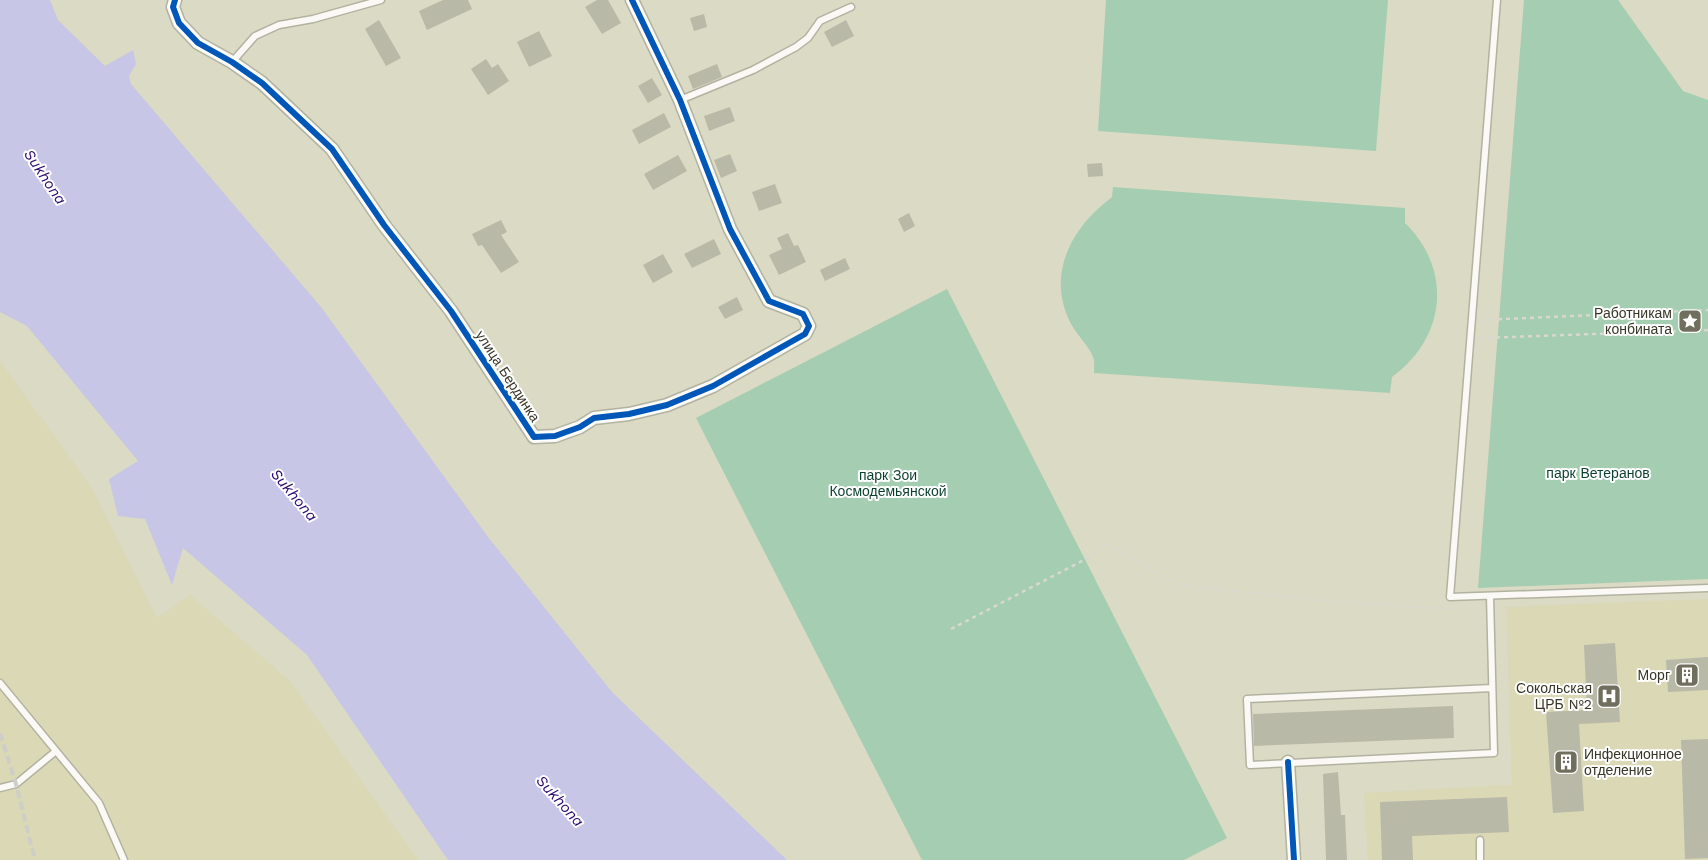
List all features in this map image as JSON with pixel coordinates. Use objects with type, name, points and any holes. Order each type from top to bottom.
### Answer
[{"type":"street","name":"улица Бердинка","points":[[175,0],[173,7],[179,23],[198,43],[232,62],[262,83],[332,149],[384,225],[452,311],[534,437],[555,436],[580,427],[594,418],[628,414],[667,405],[712,386],[805,334],[809,326],[803,314],[787,310],[769,301],[730,228],[680,100],[632,0]]},
{"type":"street","points":[[1288,762],[1294,860]]},
{"type":"lane","points":[[232,62],[255,36],[279,25],[313,19],[382,0]]},
{"type":"lane","points":[[1497,0],[1450,597],[1708,588]]},
{"type":"lane","points":[[680,100],[752,70],[796,47],[808,38],[820,21],[852,7]]},
{"type":"lane","points":[[1490,596],[1494,753],[1250,765],[1247,699],[1492,688]]},
{"type":"lane","points":[[0,683],[99,803],[124,860]]},
{"type":"lane","points":[[0,788],[16,784],[56,751]]},
{"type":"lane","points":[[1480,840],[1480,860]]},
{"type":"path","points":[[1473,320],[1708,310]]},
{"type":"path","points":[[1471,338],[1708,330]]},
{"type":"path","points":[[951,629],[1084,560],[1108,545],[1180,585],[1314,600],[1448,609],[1450,597]]},
{"type":"shaded area","points":[[0,361],[92,488],[157,618],[190,595],[290,681],[418,860],[0,860]]},
{"type":"shaded area","name":"Сокольская ЦРБ №2","points":[[1708,599],[1708,860],[1368,860],[1364,793],[1512,785],[1506,607]]},
{"type":"green space","points":[[1106,0],[1388,0],[1376,151],[1098,131]]},
{"type":"green space","name":"парк Ветеранов","points":[[1524,0],[1618,0],[1683,91],[1708,100],[1708,579],[1478,588]]},
{"type":"green space","points":[[1113,187],[1405,208],[1405,223],[1420,242],[1431,261],[1436,282],[1437,303],[1432,324],[1424,343],[1410,361],[1392,377],[1390,393],[1094,373],[1093,357],[1070,322],[1063,304],[1062,269],[1067,252],[1075,237],[1085,222],[1112,197]]},
{"type":"green space","name":"парк Зои Космодемьянской","points":[[947,289],[1227,838],[1184,860],[922,860],[696,418]]},
{"type":"water","name":"Sukhona","points":[[0,0],[50,0],[58,20],[105,66],[133,50],[136,64],[129,76],[131,84],[321,307],[488,537],[612,692],[787,860],[448,860],[307,655],[183,548],[172,585],[145,519],[118,516],[109,479],[138,461],[27,326],[0,312]]},
{"type":"building","points":[[443,0],[468,0],[472,9],[427,30],[419,11]]},
{"type":"building","points":[[597,0],[608,0],[621,23],[602,34],[585,7]]},
{"type":"building","points":[[704,14],[707,27],[694,31],[690,18]]},
{"type":"building","points":[[379,20],[401,58],[386,66],[365,29]]},
{"type":"building","points":[[846,20],[854,36],[832,47],[824,32]]},
{"type":"building","points":[[539,31],[552,56],[529,67],[517,42]]},
{"type":"building","points":[[486,59],[492,68],[498,64],[509,81],[488,95],[471,69]]},
{"type":"building","points":[[717,64],[722,77],[693,89],[688,76]]},
{"type":"building","points":[[652,78],[662,95],[648,103],[638,86]]},
{"type":"building","points":[[730,107],[735,121],[709,131],[704,116]]},
{"type":"building","points":[[664,113],[671,127],[639,144],[632,130]]},
{"type":"building","points":[[730,154],[737,171],[721,178],[714,160]]},
{"type":"building","points":[[678,155],[687,171],[653,190],[644,174]]},
{"type":"building","points":[[1102,163],[1103,176],[1088,177],[1087,164]]},
{"type":"building","points":[[775,184],[782,203],[759,211],[752,192]]},
{"type":"building","points":[[909,213],[915,226],[904,232],[898,219]]},
{"type":"building","points":[[501,220],[507,232],[501,235],[519,262],[501,273],[482,245],[478,246],[472,234]]},
{"type":"building","points":[[788,233],[794,246],[798,245],[806,262],[779,275],[769,255],[782,249],[777,238]]},
{"type":"building","points":[[714,239],[721,254],[692,268],[684,254]]},
{"type":"building","points":[[663,254],[673,272],[653,283],[643,265]]},
{"type":"building","points":[[845,258],[850,269],[825,281],[820,270]]},
{"type":"building","points":[[737,297],[743,310],[725,319],[718,307]]},
{"type":"building","points":[[1615,643],[1620,722],[1579,724],[1584,811],[1553,813],[1546,712],[1587,710],[1584,645]]},
{"type":"building","name":"Морг","points":[[1708,657],[1708,690],[1668,692],[1666,660]]},
{"type":"building","points":[[1453,706],[1454,738],[1254,746],[1253,714]]},
{"type":"building","points":[[1708,739],[1708,858],[1685,859],[1681,740]]},
{"type":"building","points":[[1338,772],[1341,815],[1345,815],[1347,860],[1326,860],[1323,774]]},
{"type":"building","points":[[1507,797],[1509,832],[1412,836],[1413,860],[1382,860],[1380,802]]},
{"type":"railway","points":[[0,733],[16,784],[35,860]]},
{"type":"cycle path","points":[[175,0],[173,7],[179,23],[198,43],[232,62],[262,83],[332,149],[384,225],[451,311],[534,437],[555,436],[580,427],[594,418],[629,414],[667,405],[713,386],[805,334],[809,326],[803,314],[769,301],[730,229],[680,100],[632,0]]},
{"type":"cycle path","points":[[1288,762],[1294,860]]},
{"type":"place","name":"Работникам конбината","points":[[1690,321]]},
{"type":"place","name":"Морг","points":[[1687,675]]},
{"type":"place","name":"Сокольская ЦРБ №2","points":[[1609,696]]},
{"type":"place","name":"Инфекционное отделение","points":[[1566,762]]}]
